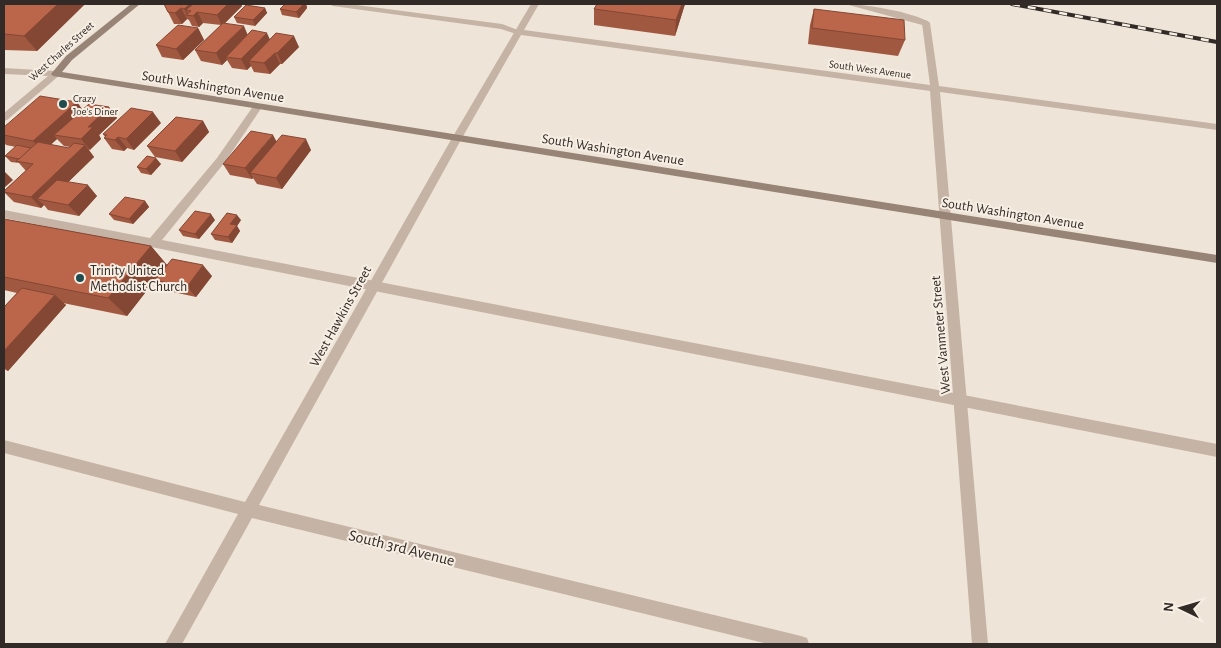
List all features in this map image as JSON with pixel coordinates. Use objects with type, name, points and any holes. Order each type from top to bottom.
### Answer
[{"type":"main road","name":"West Charles Street","points":[[56,74],[69,58],[136,4]]},
{"type":"main road","name":"South Washington Avenue","points":[[56,74],[1217,259]]},
{"type":"street","name":"South West Avenue","points":[[333,4],[935,90],[1217,127]]},
{"type":"street","name":"West Hawkins Street","points":[[174,644],[457,138],[535,4]]},
{"type":"street","name":"West Vanmeter Street","points":[[849,4],[908,16],[926,23],[935,90],[980,644]]},
{"type":"street","name":"South Washington Avenue","points":[[4,72],[56,74]]},
{"type":"street","name":"West Charles Street","points":[[4,118],[56,74]]},
{"type":"street","points":[[153,243],[221,160],[257,106]]},
{"type":"street","points":[[4,214],[1217,451]]},
{"type":"street","name":"South 3rd Avenue","points":[[4,447],[249,510],[801,644]]},
{"type":"building","points":[[6,4],[58,4],[24,36],[4,34],[4,6]]},
{"type":"building","points":[[164,4],[190,4],[175,13],[168,12]]},
{"type":"building","points":[[193,4],[228,4],[217,15],[197,12],[193,16],[186,15],[191,11],[186,10]]},
{"type":"building","points":[[285,4],[304,4],[296,12],[280,9]]},
{"type":"building","points":[[597,4],[682,4],[676,20],[594,9]]},
{"type":"building","points":[[246,5],[265,8],[253,20],[234,17]]},
{"type":"building","points":[[814,9],[904,20],[905,40],[812,28]]},
{"type":"building","points":[[223,23],[244,26],[216,53],[195,50]]},
{"type":"building","points":[[178,25],[198,28],[176,49],[156,45]]},
{"type":"building","points":[[252,30],[267,33],[241,59],[226,57]]},
{"type":"building","points":[[276,33],[294,36],[264,63],[249,61]]},
{"type":"building","points":[[40,96],[77,102],[33,141],[4,135],[4,127]]},
{"type":"building","points":[[89,104],[109,107],[88,127],[93,127],[81,139],[54,135]]},
{"type":"building","points":[[131,108],[153,112],[126,139],[118,137],[115,140],[104,138],[107,135],[103,134]]},
{"type":"building","points":[[176,117],[203,121],[175,151],[147,146]]},
{"type":"building","points":[[251,131],[273,135],[245,168],[223,164]]},
{"type":"building","points":[[282,135],[306,139],[276,178],[250,173]]},
{"type":"building","points":[[38,142],[69,148],[74,143],[85,145],[31,197],[4,192],[33,164],[16,161]]},
{"type":"building","points":[[17,145],[31,148],[19,159],[5,156]]},
{"type":"building","points":[[147,156],[156,158],[146,169],[137,167]]},
{"type":"building","points":[[57,180],[88,185],[68,205],[37,199]]},
{"type":"building","points":[[125,197],[145,201],[129,219],[109,214]]},
{"type":"building","points":[[195,211],[211,214],[195,234],[179,230]]},
{"type":"building","points":[[227,213],[237,215],[230,224],[237,225],[228,237],[211,234]]},
{"type":"building","name":"Trinity United Methodist Church","points":[[4,219],[151,246],[108,298],[4,277]]},
{"type":"building","points":[[172,259],[203,265],[187,287],[155,280]]},
{"type":"building","points":[[22,288],[55,295],[4,351],[4,307]]},
{"type":"railway","points":[[1012,4],[1217,42]]},
{"type":"place","name":"Crazy Joe's Diner","points":[[63,104]]},
{"type":"place","name":"Trinity United Methodist Church","points":[[80,278]]}]
